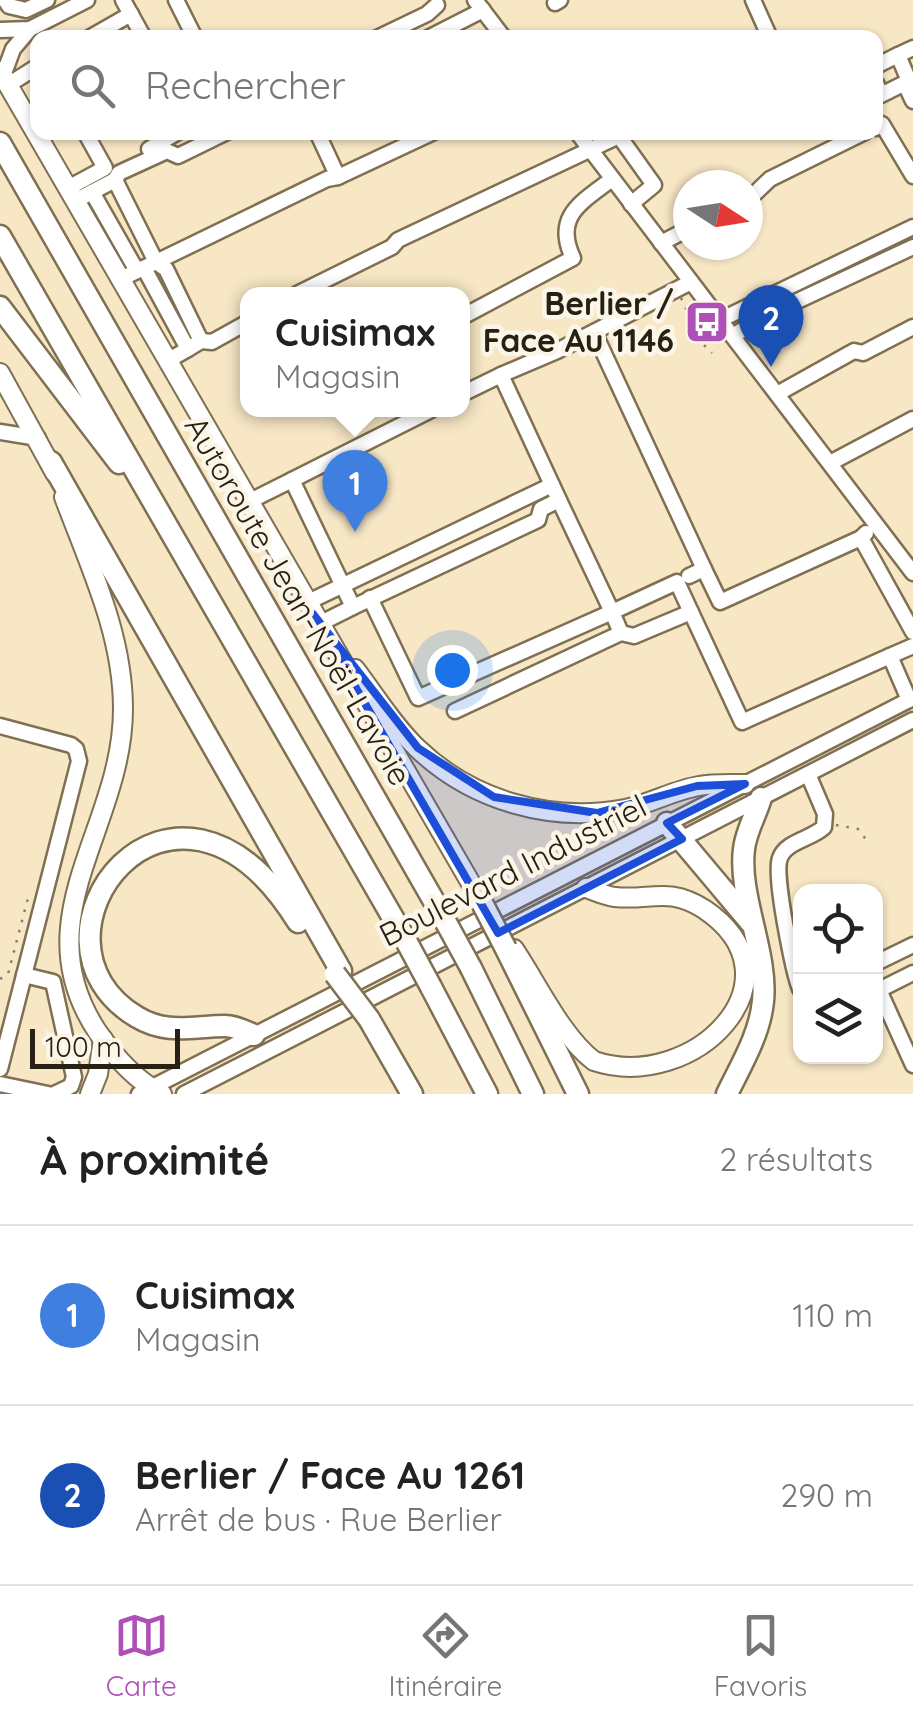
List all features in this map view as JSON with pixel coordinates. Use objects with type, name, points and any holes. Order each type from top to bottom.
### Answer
[{"type":"highway","name":"Autoroute Jean-Noël-Lavoie","points":[[0,143],[443,917],[534,1094]]},
{"type":"highway","points":[[0,236],[404,937],[487,1094]]},
{"type":"highway","points":[[0,307],[164,520]]},
{"type":"highway","points":[[51,462],[338,972]]},
{"type":"highway","points":[[727,1094],[754,1038],[763,1004],[762,966],[751,923],[744,848],[753,791]]},
{"type":"highway","points":[[675,831],[751,923]]},
{"type":"highway","points":[[254,1035],[229,1025],[191,1030],[156,1026],[130,1013],[110,993],[94,960],[90,923],[101,888],[128,858],[159,842],[179,839],[210,842],[233,851],[276,889],[338,972],[412,1094]]},
{"type":"highway","points":[[480,899],[509,947],[578,1094]]},
{"type":"main road","points":[[3,77],[30,123]]},
{"type":"main road","points":[[40,140],[72,195],[139,270],[167,361],[480,899]]},
{"type":"main road","points":[[2,385],[51,462],[108,614],[122,680],[122,729],[116,771],[74,900],[68,935],[69,964],[75,990],[103,1039],[150,1092]]},
{"type":"main road","points":[[314,616],[418,748],[460,780],[506,801],[544,811],[597,813],[637,806],[697,786],[753,791]]},
{"type":"main road","points":[[509,947],[573,1040],[608,1070],[635,1079],[662,1080],[707,1062],[732,1034],[744,1000],[742,965],[728,934],[706,911],[677,898],[654,894],[617,897],[586,888]]},
{"type":"main road","points":[[90,1094],[103,1039]]},
{"type":"street","points":[[5,0],[21,10],[47,0]]},
{"type":"street","points":[[3,77],[13,49],[30,29],[87,0]]},
{"type":"street","points":[[123,0],[140,30]]},
{"type":"street","points":[[176,0],[191,30]]},
{"type":"street","points":[[753,0],[766,30]]},
{"type":"street","points":[[394,30],[427,14],[438,2]]},
{"type":"street","points":[[440,30],[479,5],[498,30]]},
{"type":"street","points":[[103,30],[131,14]]},
{"type":"street","points":[[0,30],[30,29]]},
{"type":"street","points":[[883,62],[913,48]]},
{"type":"street","points":[[898,55],[913,101]]},
{"type":"street","points":[[3,77],[30,69]]},
{"type":"street","points":[[883,94],[909,82]]},
{"type":"street","points":[[883,126],[913,176]]},
{"type":"street","points":[[90,140],[110,174],[139,270]]},
{"type":"street","points":[[72,195],[165,140]]},
{"type":"street","points":[[72,195],[92,192],[110,174],[167,151],[178,156],[211,140]]},
{"type":"street","points":[[320,140],[338,178]]},
{"type":"street","points":[[139,270],[326,179],[338,178],[417,140]]},
{"type":"street","points":[[583,140],[910,564]]},
{"type":"street","points":[[311,287],[392,248],[398,240],[609,140]]},
{"type":"street","points":[[625,140],[654,186],[632,204]]},
{"type":"street","points":[[763,186],[849,140]]},
{"type":"street","points":[[470,314],[574,258],[567,242],[568,220],[577,206],[612,179]]},
{"type":"street","points":[[92,192],[139,270]]},
{"type":"street","points":[[720,320],[913,227]]},
{"type":"street","points":[[661,243],[673,237]]},
{"type":"street","points":[[733,336],[761,318],[913,247]]},
{"type":"street","points":[[139,270],[166,269],[195,345]]},
{"type":"street","points":[[470,390],[692,282]]},
{"type":"street","points":[[167,361],[240,326]]},
{"type":"street","points":[[778,394],[854,351],[863,353],[913,327]]},
{"type":"street","points":[[594,332],[720,602],[862,538],[877,524]]},
{"type":"street","points":[[501,375],[621,633]]},
{"type":"street","points":[[248,502],[417,417]]},
{"type":"street","points":[[830,463],[913,419]]},
{"type":"street","points":[[0,432],[38,438]]},
{"type":"street","points":[[292,480],[353,607]]},
{"type":"street","points":[[314,616],[342,584],[555,492]]},
{"type":"street","points":[[314,616],[353,607],[538,520],[540,509],[555,492]]},
{"type":"street","points":[[862,538],[910,621]]},
{"type":"street","points":[[689,576],[704,569]]},
{"type":"street","points":[[370,598],[418,698],[677,582],[742,722],[913,646]]},
{"type":"street","points":[[455,712],[621,633],[634,636],[691,612]]},
{"type":"street","points":[[890,656],[911,699]]},
{"type":"street","name":"Boulevard Industriel","points":[[150,1092],[254,1035],[753,791],[911,699]]},
{"type":"street","name":"Boulevard Industriel","points":[[753,791],[808,774],[913,720]]},
{"type":"street","points":[[0,726],[65,743],[78,755],[0,1069]]},
{"type":"street","points":[[796,974],[786,931],[778,864],[788,848],[822,830],[825,823],[808,774]]},
{"type":"street","name":"Boulevard Industriel","points":[[184,1094],[586,888],[675,831]]},
{"type":"street","points":[[883,960],[913,945]]},
{"type":"street","points":[[913,974],[879,990],[913,1064]]},
{"type":"street","points":[[0,1084],[51,1094],[71,1086],[74,1077],[53,982],[20,978]]},
{"type":"path","points":[[681,297],[702,343],[712,354]]},
{"type":"path","points":[[825,823],[858,829],[868,842]]},
{"type":"path","points":[[0,979],[8,974],[28,898]]},
{"type":"path","points":[[0,979],[20,978]]},
{"type":"highlighted area","points":[[313,614],[418,748],[494,797],[597,813],[697,786],[745,784],[667,823],[682,839],[498,933]]},
{"type":"place","name":"Berlier / Face Au 1146","points":[[707,322]]},
{"type":"place","name":"Berlier / Face Au 1261","points":[[771,367]]},
{"type":"place","name":"Cuisimax","points":[[355,532]]}]
